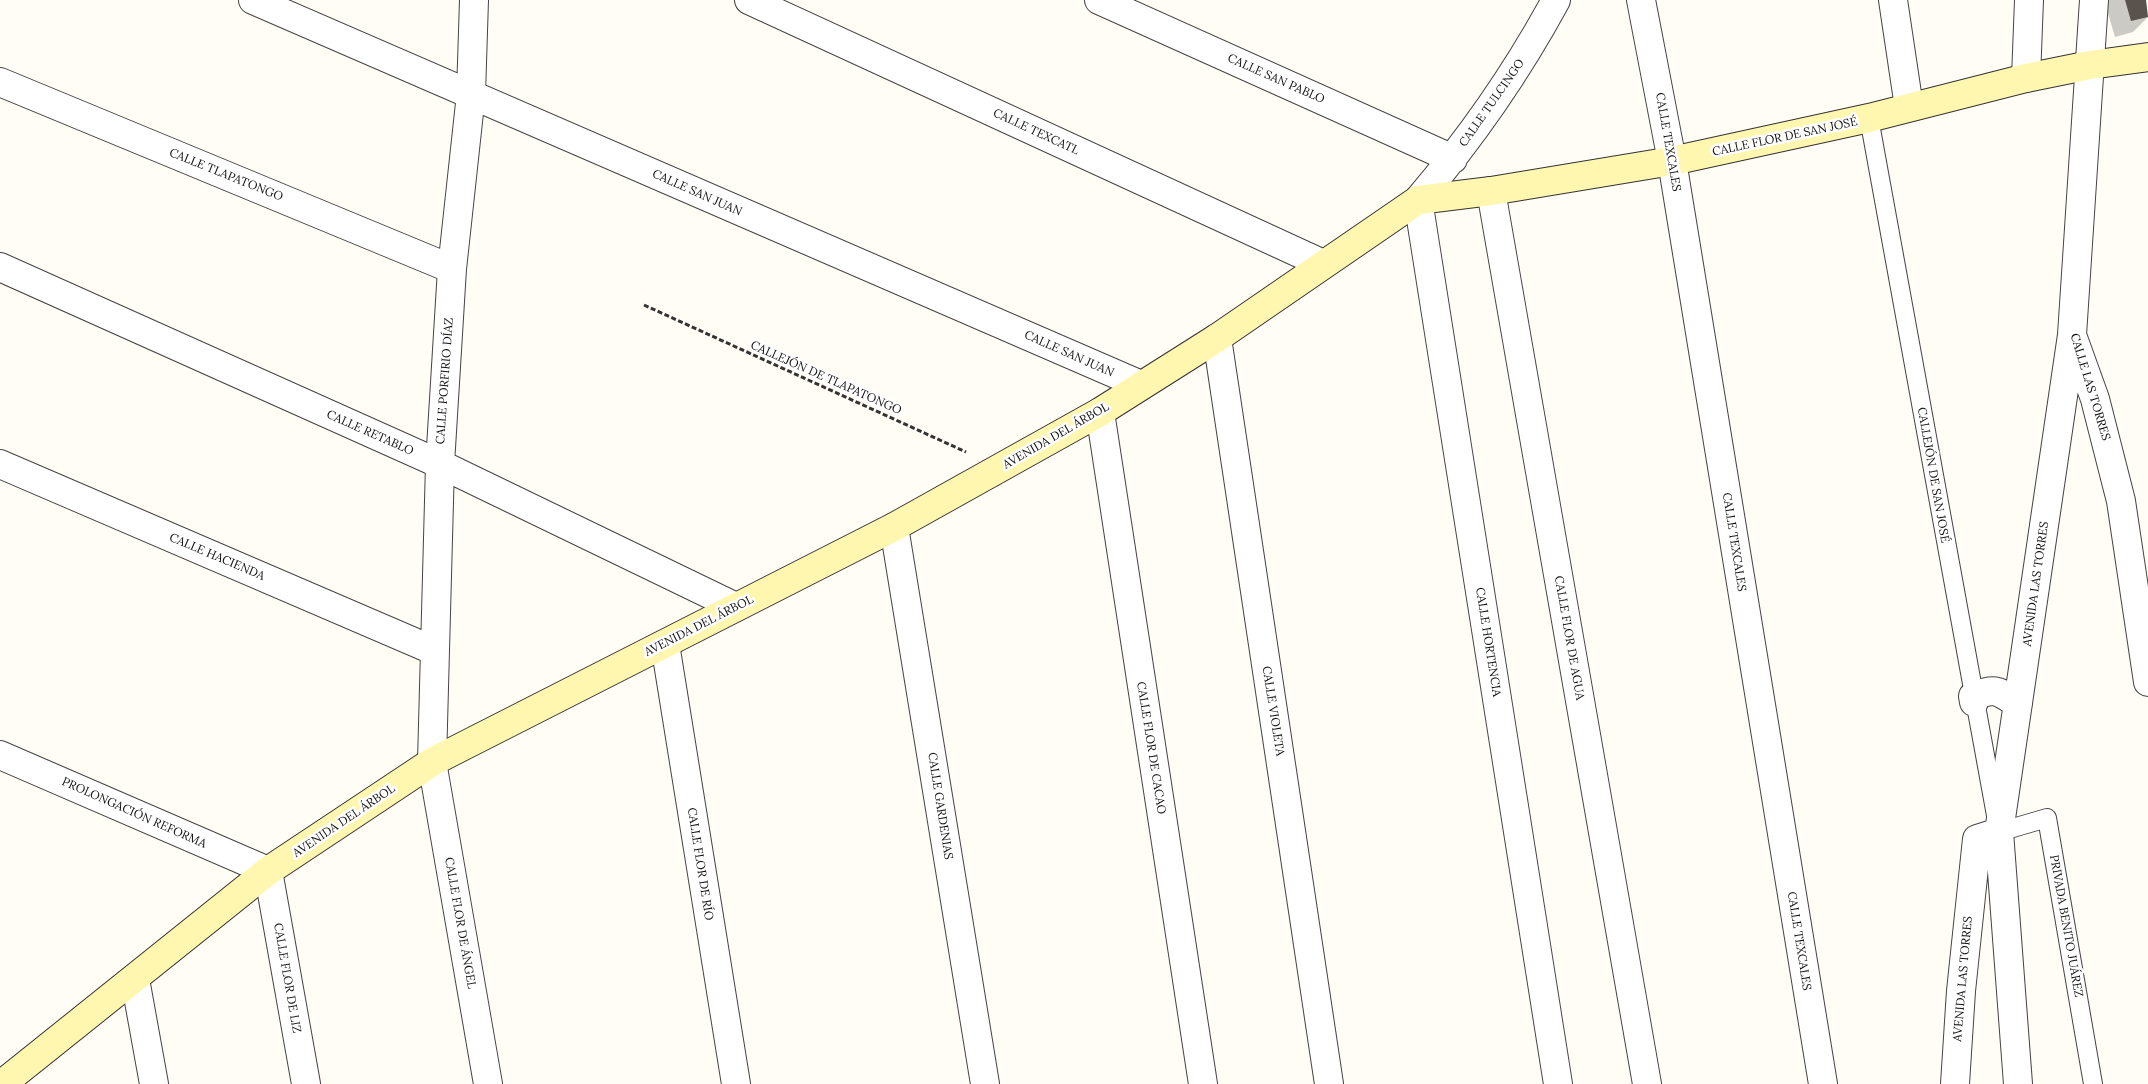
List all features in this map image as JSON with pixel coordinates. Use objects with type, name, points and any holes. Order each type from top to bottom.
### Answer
[{"type":"street","name":"CALLE SAN JUAN","points":[[253,0],[1141,386]]},
{"type":"street","name":"CALLE PORFIRIO DÍAZ","points":[[432,762],[440,464],[452,268],[471,94],[474,0]]},
{"type":"street","name":"CALLE TEXCATL","points":[[749,0],[1323,264]]},
{"type":"street","name":"CALLE SAN PABLO","points":[[1099,0],[1453,159]]},
{"type":"street","name":"CALLE TULCINGO","points":[[1418,200],[1453,159],[1492,106],[1530,47],[1556,0]]},
{"type":"street","name":"CALLE TEXCALES","points":[[1641,0],[1672,161],[1822,1084]]},
{"type":"street","points":[[1893,0],[1909,107]]},
{"type":"street","points":[[2026,78],[2029,0]]},
{"type":"street","name":"CALLE LAS TORRES","points":[[2094,0],[2072,335],[2095,399],[2121,501],[2148,682]]},
{"type":"street","name":"CALLE FLOR DE SAN JOSÉ","points":[[1418,200],[1491,191],[1672,161],[1869,118],[2026,78],[2090,64],[2148,57]]},
{"type":"street","name":"CALLE TLAPATONGO","points":[[0,82],[452,268]]},
{"type":"street","name":"CALLE FLOR DE AGUA","points":[[1491,191],[1647,1084]]},
{"type":"street","name":"AVENIDA DEL ÁRBOL","points":[[2,1084],[268,871],[432,762],[894,527],[1100,412],[1217,338],[1418,200]]},
{"type":"street","name":"CALLE HORTENCIA","points":[[1418,200],[1558,1084]]},
{"type":"street","name":"CALLE RETABLO","points":[[0,267],[440,464],[736,607]]},
{"type":"street","name":"AVENIDA LAS TORRES","points":[[2018,1084],[1999,832],[2072,335]]},
{"type":"street","name":"CALLE VIOLETA","points":[[1217,338],[1329,1084]]},
{"type":"street","name":"CALLE FLOR DE CACAO","points":[[1100,412],[1203,1084]]},
{"type":"street","name":"CALLE HACIENDA","points":[[0,464],[435,650]]},
{"type":"street","name":"CALLE GARDENIAS","points":[[894,527],[985,1084]]},
{"type":"street","name":"CALLE FLOR DE RÍO","points":[[665,644],[736,1084]]},
{"type":"street","points":[[1974,702],[1973,696],[1989,690],[2000,692],[2018,704]]},
{"type":"street","name":"PROLONGACIÓN REFORMA","points":[[0,754],[268,871]]},
{"type":"street","name":"CALLE FLOR DE ÁNGEL","points":[[432,762],[488,1084]]},
{"type":"street","name":"AVENIDA LAS TORRES","points":[[1955,1084],[1961,991],[1977,839],[1999,832]]},
{"type":"street","name":"CALLE FLOR DE LIZ","points":[[268,871],[306,1084]]},
{"type":"street","points":[[135,979],[154,1084]]},
{"type":"lane","name":"CALLEJÓN DE SAN JOSÉ","points":[[1869,118],[1999,832]]},
{"type":"lane","name":"PRIVADA BENITO JUÁREZ","points":[[1999,832],[2047,818],[2093,1084]]},
{"type":"path","name":"CALLEJÓN DE TLAPATONGO","points":[[644,305],[1000,467]]},
{"type":"building","points":[[2125,0],[2146,0],[2148,17],[2131,21]]}]
